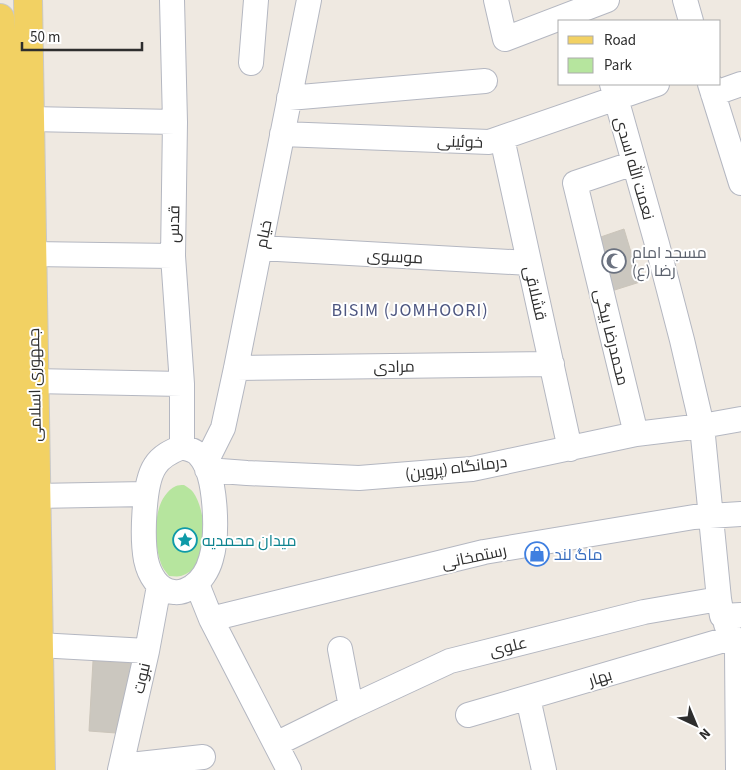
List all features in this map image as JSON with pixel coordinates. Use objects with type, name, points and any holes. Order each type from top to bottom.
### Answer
[{"type":"main road","name":"جمهوری اسلامی","points":[[11,115],[28,0]]},
{"type":"main road","name":"جمهوری اسلامی","points":[[0,18],[11,115],[17,645],[14,770]]},
{"type":"main road","name":"جمهوری اسلامی","points":[[17,645],[40,770]]},
{"type":"street","name":"قدس","points":[[172,0],[175,122],[173,256],[182,384],[182,447]]},
{"type":"street","points":[[251,63],[256,0]]},
{"type":"street","name":"خیام","points":[[206,467],[223,428],[309,0]]},
{"type":"street","points":[[496,0],[505,39],[558,22]]},
{"type":"street","points":[[685,0],[691,20]]},
{"type":"street","points":[[563,20],[597,9]]},
{"type":"street","points":[[290,98],[486,81]]},
{"type":"street","points":[[740,176],[712,89],[741,84]]},
{"type":"street","name":"خوئینی","points":[[282,134],[489,142],[614,91],[652,85]]},
{"type":"street","name":"نعمت الله اسدی","points":[[614,91],[680,330],[702,426],[711,517],[732,638],[737,650],[738,770]]},
{"type":"street","points":[[11,115],[175,122]]},
{"type":"street","name":"قشلاقی","points":[[502,138],[570,449]]},
{"type":"street","name":"محمدرضا بیگی","points":[[634,163],[575,183],[636,434]]},
{"type":"street","name":"موسوی","points":[[260,248],[529,263]]},
{"type":"street","points":[[13,253],[173,256]]},
{"type":"street","name":"مرادی","points":[[236,368],[552,364]]},
{"type":"street","points":[[14,380],[182,384]]},
{"type":"street","name":"درمانگاه (پروین)","points":[[206,467],[247,473],[359,478],[472,469],[636,434],[741,419]]},
{"type":"street","points":[[182,447],[191,449],[199,454],[206,467],[213,496],[214,511],[214,542],[210,560],[197,584],[176,593],[167,591],[159,586],[152,576],[146,561],[144,521],[146,494],[151,475],[161,459],[171,451],[182,447]]},
{"type":"street","points":[[15,495],[146,494]]},
{"type":"street","name":"رستمخانی","points":[[211,619],[484,552],[694,517],[741,514]]},
{"type":"street","points":[[197,584],[211,619],[289,770]]},
{"type":"street","name":"نبوت","points":[[121,768],[147,651],[159,586]]},
{"type":"street","name":"علوی","points":[[276,744],[450,661],[644,612],[727,610]]},
{"type":"street","name":"بهار","points":[[468,715],[732,638]]},
{"type":"street","points":[[17,645],[147,651]]},
{"type":"street","points":[[340,649],[351,707]]},
{"type":"street","points":[[528,698],[544,770]]},
{"type":"street","points":[[121,768],[203,757]]},
{"type":"green space","name":"میدان محمدیه","points":[[184,485],[193,492],[200,508],[204,528],[203,549],[197,565],[192,570],[181,576],[169,576],[162,566],[159,557],[156,523],[158,511],[168,492],[176,486]]},
{"type":"building","name":"مسجد امام رضا (ع)","points":[[624,229],[640,282],[602,294],[589,241]]},
{"type":"building","points":[[93,661],[133,663],[116,733],[89,731]]},
{"type":"place","name":"مسجد امام رضا (ع)","points":[[614,261]]},
{"type":"place","name":"میدان محمدیه","points":[[185,540]]},
{"type":"place","name":"ماگ لند","points":[[537,554]]},
{"type":"district","name":"BISIM (JOMHOORI)","points":[[410,310]]}]
